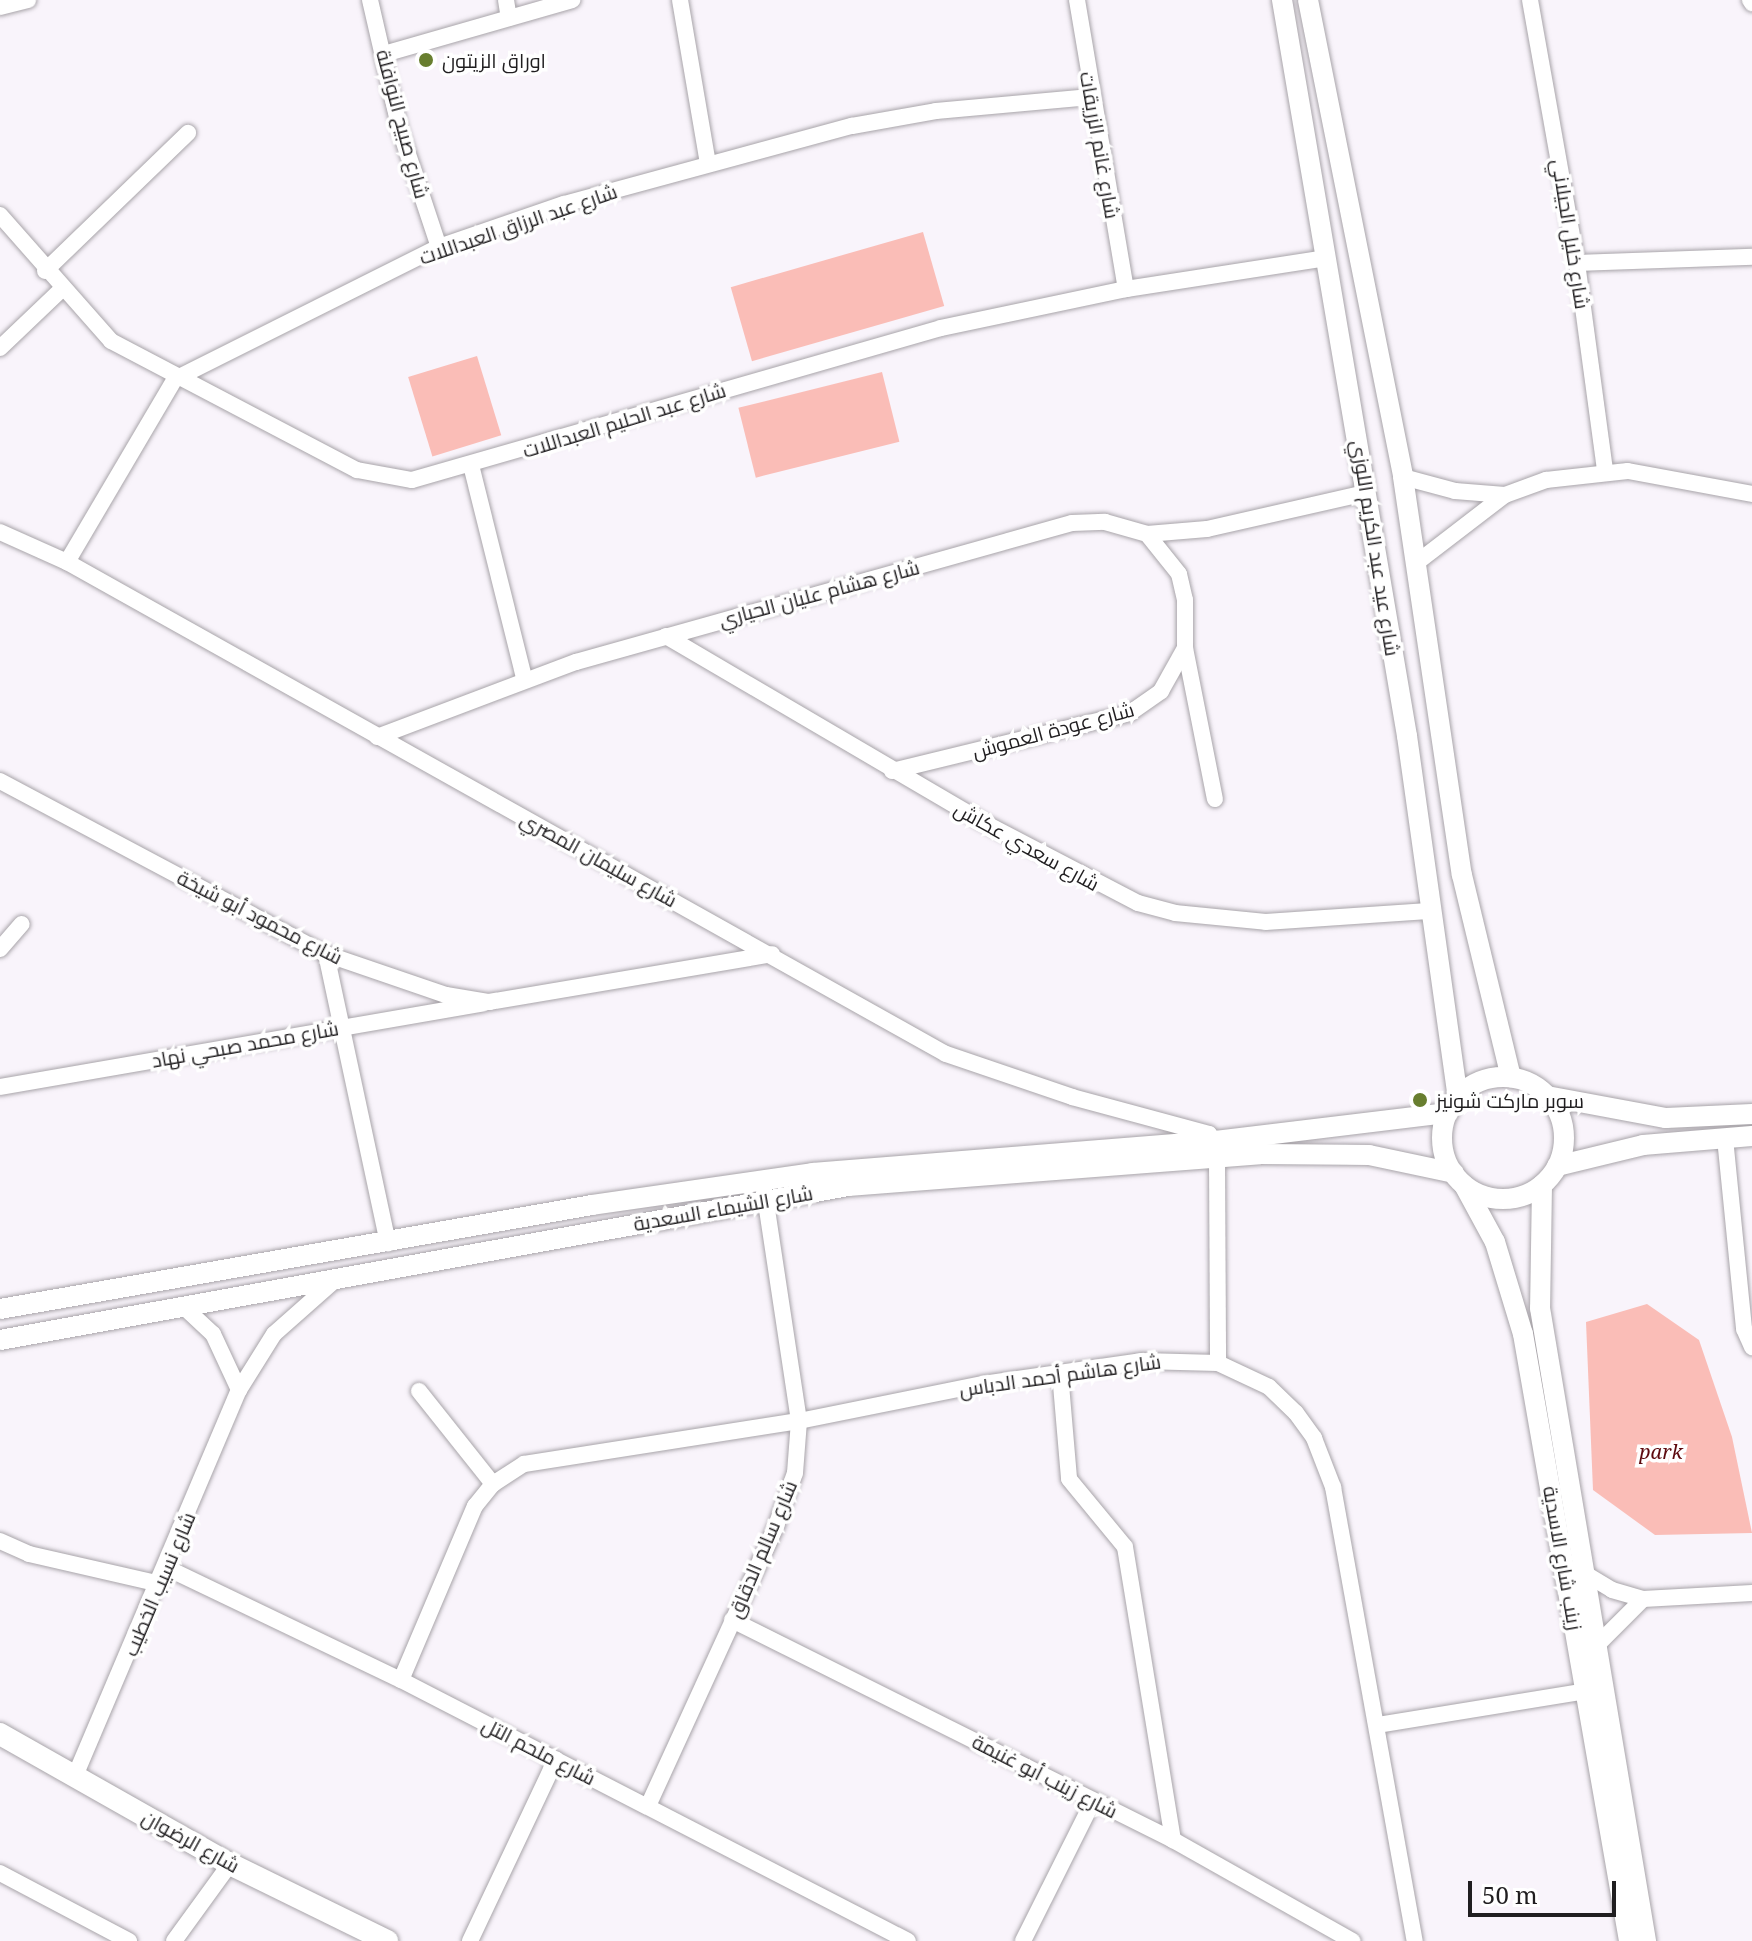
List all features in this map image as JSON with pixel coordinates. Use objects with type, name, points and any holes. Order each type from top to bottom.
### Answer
[{"type":"main road","name":"شارع الرضوان","points":[[0,1734],[230,1864],[387,1941]]},
{"type":"street","points":[[0,7],[28,0]]},
{"type":"street","name":"شارع صبيح النوافلة","points":[[370,0],[400,130],[439,247]]},
{"type":"street","points":[[506,0],[509,18]]},
{"type":"street","points":[[384,54],[572,0]]},
{"type":"street","points":[[680,0],[708,163]]},
{"type":"street","name":"شارع غانم الزريقات","points":[[1077,0],[1090,97],[1126,289]]},
{"type":"street","name":"شارع عيد عبد الكريم اللوزي","points":[[1282,0],[1407,736],[1453,1105]]},
{"type":"street","name":"شارع عيد عبد الكريم اللوزي","points":[[1308,0],[1403,477],[1462,875],[1511,1077]]},
{"type":"street","name":"شارع خليل الجيلاني","points":[[1530,0],[1577,263],[1605,470]]},
{"type":"street","name":"شارع عبد الرزاق العبداللات","points":[[175,379],[439,247],[708,163],[852,126],[936,111],[1090,97]]},
{"type":"street","points":[[45,271],[188,133]]},
{"type":"street","name":"شارع عبد الحليم العبداللات","points":[[0,215],[61,290],[111,341],[175,379],[376,476],[412,480],[941,328],[1126,289],[1327,258]]},
{"type":"street","points":[[1577,263],[1752,257]]},
{"type":"street","points":[[0,348],[61,290]]},
{"type":"street","points":[[67,562],[175,379]]},
{"type":"street","points":[[471,465],[524,678]]},
{"type":"street","points":[[1415,564],[1505,495],[1546,480],[1605,470],[1752,494]]},
{"type":"street","points":[[1403,477],[1455,491],[1505,495]]},
{"type":"street","points":[[1147,534],[1207,529],[1366,493]]},
{"type":"street","name":"شارع هشام عليان الحياري","points":[[377,737],[524,678],[1072,523],[1105,522],[1147,534]]},
{"type":"street","name":"شارع سليمان المصري","points":[[0,532],[67,562],[946,1054],[1072,1097],[1204,1132],[1216,1150]]},
{"type":"street","points":[[1147,534],[1179,574],[1185,600],[1185,648],[1215,799]]},
{"type":"street","name":"شارع سعدي عكاش","points":[[666,636],[892,771],[1108,890],[1175,913],[1266,922],[1428,911]]},
{"type":"street","name":"شارع عودة العموش","points":[[892,771],[1130,713],[1161,691],[1185,648]]},
{"type":"street","name":"شارع محمود أبو شيخة","points":[[0,781],[326,954],[421,988],[489,1002],[772,954]]},
{"type":"street","points":[[0,949],[22,924]]},
{"type":"street","points":[[326,954],[345,1026],[388,1243]]},
{"type":"street","name":"شارع محمد صبحي نهاد","points":[[0,1087],[489,1002]]},
{"type":"street","points":[[1547,1096],[1563,1127],[1557,1166],[1542,1185],[1511,1199],[1478,1194],[1459,1179],[1443,1144],[1453,1105],[1473,1085],[1511,1077],[1547,1096],[1666,1118],[1752,1114]]},
{"type":"street","name":"شارع الشيماء السعدية","points":[[0,1309],[388,1243],[764,1190],[907,1180],[1216,1150],[1453,1105]]},
{"type":"street","points":[[1557,1166],[1643,1145],[1752,1136]]},
{"type":"street","points":[[1725,1138],[1743,1319],[1752,1347]]},
{"type":"street","points":[[1216,1150],[1218,1363]]},
{"type":"street","name":"شارع الشيماء السعدية","points":[[1216,1150],[1369,1155],[1459,1179]]},
{"type":"street","name":"زينب شارع الاسدية","points":[[1459,1179],[1495,1242],[1523,1334],[1629,1941]]},
{"type":"street","name":"زينب شارع الاسدية","points":[[1542,1185],[1537,1285],[1646,1941]]},
{"type":"street","name":"شارع الشيماء السعدية","points":[[0,1340],[334,1281],[764,1190]]},
{"type":"street","name":"شارع سالم الدقاق","points":[[648,1806],[787,1498],[799,1421],[764,1190]]},
{"type":"street","name":"شارع نسيب الخطيب","points":[[75,1776],[167,1568],[239,1390],[274,1334],[334,1281]]},
{"type":"street","points":[[185,1308],[213,1334],[239,1390]]},
{"type":"street","name":"شارع هاشم أحمد الدباس","points":[[401,1680],[469,1519],[493,1484],[539,1459],[799,1421],[1142,1361],[1218,1363],[1280,1397],[1314,1438],[1324,1461],[1347,1546],[1415,1941]]},
{"type":"street","points":[[1060,1373],[1069,1479],[1125,1547],[1173,1840]]},
{"type":"street","points":[[419,1391],[493,1484]]},
{"type":"street","points":[[0,1541],[29,1554],[160,1584]]},
{"type":"street","name":"شارع ملحم التل","points":[[167,1568],[401,1680],[908,1941]]},
{"type":"street","points":[[1584,1573],[1612,1590],[1643,1599],[1752,1593]]},
{"type":"street","points":[[1597,1645],[1643,1599]]},
{"type":"street","name":"شارع زينب أبو غنيمة","points":[[732,1620],[1173,1840],[1352,1941]]},
{"type":"street","points":[[1377,1725],[1587,1691]]},
{"type":"street","points":[[470,1941],[556,1759]]},
{"type":"street","points":[[1023,1941],[1093,1801]]},
{"type":"street","points":[[174,1941],[230,1864]]},
{"type":"street","points":[[0,1873],[129,1941]]},
{"type":"green space","points":[[923,232],[944,306],[752,361],[731,287]]},
{"type":"green space","points":[[477,356],[501,435],[432,456],[408,377]]},
{"type":"green space","points":[[882,372],[899,442],[756,478],[738,408]]},
{"type":"green space","name":"park","points":[[1647,1304],[1699,1340],[1732,1437],[1752,1533],[1655,1535],[1593,1490],[1586,1322]]},
{"type":"place","name":"اوراق الزيتون","points":[[426,60]]},
{"type":"place","name":"سوبر ماركت شونيز","points":[[1420,1100]]}]
